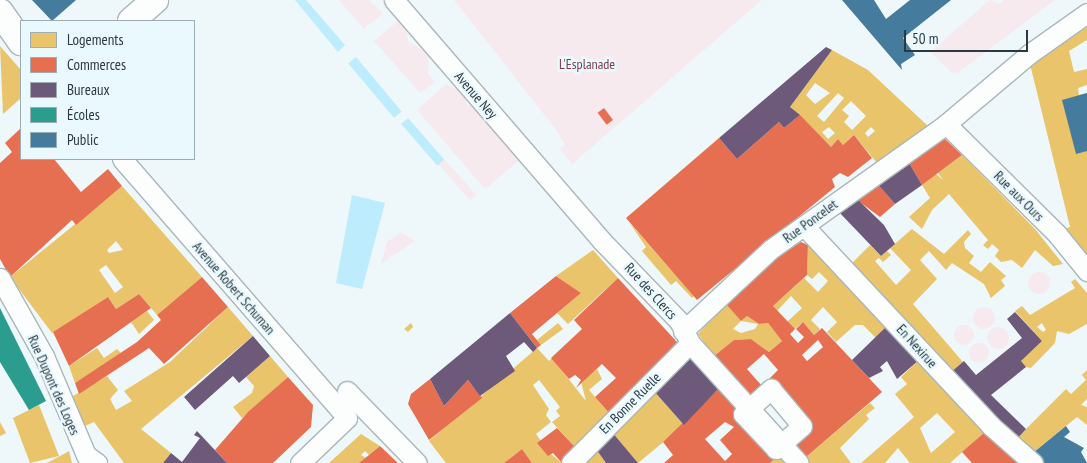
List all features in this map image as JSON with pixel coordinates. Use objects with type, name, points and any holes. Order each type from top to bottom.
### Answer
[{"type":"street","points":[[132,20],[155,0]]},
{"type":"street","name":"Avenue Ney","points":[[394,0],[558,190]]},
{"type":"street","name":"Rue Poncelet","points":[[687,337],[771,249],[946,124],[1029,54],[1087,13]]},
{"type":"street","points":[[1,14],[20,41]]},
{"type":"street","name":"Rue aux Ours","points":[[946,124],[1057,234],[1087,272]]},
{"type":"street","name":"Avenue Robert Schuman","points":[[123,160],[354,413]]},
{"type":"street","name":"Rue des Clercs","points":[[558,190],[750,408]]},
{"type":"street","name":"En Nexirue","points":[[804,226],[991,426],[1033,463]]},
{"type":"street","name":"Rue Dupont des Loges","points":[[0,278],[44,356],[90,460]]},
{"type":"street","name":"En Bonne Ruelle","points":[[571,463],[687,337]]},
{"type":"street","points":[[771,389],[802,426],[776,450],[743,414],[750,408],[771,389]]},
{"type":"street","points":[[347,392],[354,413],[417,463]]},
{"type":"street","points":[[300,463],[354,413]]},
{"type":"street","points":[[782,443],[799,463]]},
{"type":"green space","points":[[339,0],[368,0],[383,13],[364,29]]},
{"type":"green space","name":"L'Esplanade","points":[[454,0],[762,0],[572,164],[560,149],[565,144],[554,127]]},
{"type":"green space","points":[[990,0],[1000,4],[1004,0],[1055,0],[958,73],[951,72],[930,52]]},
{"type":"green space","points":[[399,20],[406,27],[408,42],[429,53],[428,74],[435,82],[420,93],[374,41]]},
{"type":"green space","points":[[446,84],[463,92],[467,105],[479,110],[522,158],[485,189],[417,110]]},
{"type":"green space","points":[[444,159],[476,195],[470,200],[438,164]]},
{"type":"green space","points":[[401,232],[415,241],[381,264],[387,242]]},
{"type":"green space","points":[[1039,272],[1049,279],[1050,283],[1043,293],[1039,294],[1029,287],[1028,283],[1035,273]]},
{"type":"green space","points":[[984,307],[992,310],[995,318],[992,326],[984,329],[976,326],[973,318],[976,310]]},
{"type":"green space","points":[[964,325],[971,328],[974,335],[971,342],[964,345],[957,342],[954,335],[957,328]]},
{"type":"green space","points":[[998,327],[1006,330],[1009,338],[1006,346],[998,349],[990,346],[987,338],[990,330]]},
{"type":"green space","points":[[979,343],[986,346],[989,353],[986,360],[979,363],[972,360],[969,353],[972,346]]},
{"type":"water","points":[[295,0],[306,0],[345,45],[338,52]]},
{"type":"water","points":[[356,57],[402,111],[394,118],[348,63]]},
{"type":"water","points":[[408,118],[444,160],[437,165],[401,124]]},
{"type":"water","points":[[352,195],[385,203],[362,289],[336,283]]},
{"type":"building: Logements","points":[[1087,23],[1087,40],[1069,51],[1074,72],[1087,69],[1087,85],[1078,88],[1079,95],[1087,93],[1087,255],[1064,229],[1070,227],[1030,64]]},
{"type":"building: Logements","points":[[0,46],[20,69],[20,99],[3,114]]},
{"type":"building: Logements","points":[[832,50],[868,70],[929,127],[877,163],[854,135],[843,145],[838,139],[831,147],[790,107]],"holes":[[[815,83],[830,93],[815,104],[806,95]],[[838,93],[844,98],[824,122],[817,116]],[[851,101],[866,116],[852,130],[844,122],[849,116],[842,110]],[[829,127],[835,133],[828,139],[822,132]],[[871,127],[875,131],[868,137],[865,133]]]},
{"type":"building: Logements","points":[[962,155],[1035,229],[1063,264],[1053,266],[1035,250],[1022,268],[1012,260],[1001,262],[995,256],[999,250],[992,244],[988,249],[983,245],[988,240],[949,194],[932,210],[922,229],[909,217],[930,198],[922,185],[936,174],[943,180],[938,173]]},
{"type":"building: Logements","points":[[122,186],[202,277],[157,315],[139,294],[116,309],[108,297],[52,333],[10,277]],"holes":[[[116,241],[123,250],[109,253],[107,250]],[[106,265],[123,287],[115,293],[99,270]]]},
{"type":"building: Logements","points":[[629,222],[694,296],[692,298],[676,281],[671,285],[642,251],[646,247]]},
{"type":"building: Logements","points":[[912,229],[944,254],[968,230],[971,234],[964,242],[965,248],[974,256],[969,263],[981,272],[990,262],[1006,276],[1001,280],[1005,286],[991,298],[984,284],[952,263],[946,270],[929,251],[920,260],[937,279],[913,304],[963,362],[950,373],[852,263],[870,245],[881,256],[887,251],[891,255],[883,262],[879,258],[875,261],[896,285],[911,270],[890,248]]},
{"type":"building: Logements","points":[[808,245],[887,326],[876,338],[863,325],[855,325],[836,342],[827,332],[837,322],[823,307],[811,320],[820,329],[814,335],[803,322],[795,329],[787,322],[802,308],[791,296],[777,311],[773,306],[804,278],[818,292],[828,281],[819,272],[812,279],[807,275]]},
{"type":"building: Logements","points":[[593,250],[618,278],[568,324],[557,313],[581,293],[556,276]]},
{"type":"building: Logements","points":[[1075,279],[1087,293],[1087,324],[1069,334],[1057,331],[1055,343],[1031,368],[1026,367],[1021,361],[1042,341],[1015,311],[1022,306],[1030,315],[1075,288],[1071,282]],"holes":[[[1042,323],[1046,330],[1043,332],[1037,327]]]},
{"type":"building: Logements","points":[[726,303],[741,321],[747,316],[759,324],[768,323],[782,341],[769,352],[751,339],[734,340],[714,356],[698,334]],"holes":[[[741,321],[758,324],[755,329],[741,333],[733,329]]]},
{"type":"building: Logements","points":[[228,307],[253,336],[141,429],[171,453],[163,463],[124,463],[94,422],[81,428],[68,399],[107,376],[118,390],[110,399],[116,410],[132,401],[124,391],[170,362]]},
{"type":"building: Logements","points":[[147,311],[154,320],[139,334],[131,322]]},
{"type":"building: Logements","points":[[411,323],[413,327],[408,332],[404,329]]},
{"type":"building: Logements","points":[[558,323],[563,329],[541,345],[537,340]]},
{"type":"building: Logements","points":[[97,348],[104,358],[117,349],[122,354],[75,383],[69,366]]},
{"type":"building: Logements","points":[[537,348],[549,361],[552,358],[586,401],[581,382],[597,369],[602,379],[589,390],[610,414],[576,448],[552,422],[560,416],[556,411],[560,407],[539,380],[533,385],[549,409],[546,415],[551,422],[536,434],[541,441],[537,443],[562,463],[532,463],[522,449],[504,463],[446,463],[429,441]]},
{"type":"building: Logements","points":[[270,356],[288,377],[242,418],[233,407],[252,393],[254,386],[246,377]]},
{"type":"building: Logements","points":[[919,360],[985,432],[950,463],[910,463],[898,448],[885,463],[861,463],[914,417],[895,394],[907,384],[901,377]],"holes":[[[937,413],[955,432],[931,453],[920,428]]]},
{"type":"building: Logements","points":[[1087,370],[1087,399],[1081,405],[1087,407],[1087,425],[1077,417],[1033,453],[1018,437],[1066,389],[1071,394],[1086,380],[1082,375]]},
{"type":"building: Logements","points":[[653,390],[684,425],[638,463],[612,432]]},
{"type":"building: Logements","points":[[870,403],[875,408],[866,415],[869,419],[840,448],[851,463],[810,463],[806,457]]},
{"type":"building: Logements","points":[[39,405],[59,456],[30,463],[13,418]]},
{"type":"building: Logements","points":[[0,422],[6,433],[0,436]]},
{"type":"building: Logements","points":[[361,434],[380,446],[369,455],[365,451],[361,455],[366,458],[359,463],[329,463]]},
{"type":"building: Logements","points":[[596,449],[606,463],[582,463]]},
{"type":"building: Logements","points":[[69,451],[72,463],[47,463],[62,455]]},
{"type":"building: Logements","points":[[780,454],[787,463],[770,463]]},
{"type":"building: Commerces","points":[[604,108],[613,120],[607,125],[598,113]]},
{"type":"building: Commerces","points":[[800,115],[831,147],[838,139],[843,145],[854,135],[872,158],[848,177],[840,173],[832,179],[835,187],[697,300],[626,218],[719,138],[737,159],[779,122],[784,128]]},
{"type":"building: Commerces","points":[[20,129],[20,160],[55,160],[81,192],[108,169],[122,186],[76,225],[72,220],[10,277],[0,259],[0,163],[12,152],[5,143]]},
{"type":"building: Commerces","points":[[944,138],[962,155],[922,185],[908,161]]},
{"type":"building: Commerces","points":[[879,185],[895,204],[880,217],[857,200]]},
{"type":"building: Commerces","points":[[801,242],[808,245],[807,275],[773,306],[795,329],[790,334],[798,343],[804,337],[796,329],[803,322],[814,335],[822,328],[882,392],[806,457],[790,436],[802,426],[771,389],[756,403],[714,356],[734,340],[751,339],[769,352],[782,341],[768,323],[759,324],[747,316],[741,321],[727,305],[777,257]],"holes":[[[818,340],[823,347],[807,361],[802,355]],[[764,354],[778,370],[762,386],[747,369]]]},
{"type":"building: Commerces","points":[[556,276],[581,293],[532,334],[541,345],[537,348],[510,313]]},
{"type":"building: Commerces","points":[[202,277],[228,307],[164,364],[149,348],[79,394],[75,383],[137,342],[161,320],[157,315]]},
{"type":"building: Commerces","points":[[618,278],[677,342],[610,414],[595,397],[616,378],[602,364],[576,388],[581,380],[575,375],[569,379],[551,358],[582,329],[574,320]]},
{"type":"building: Commerces","points":[[139,294],[151,308],[69,366],[53,332],[108,297],[116,309]]},
{"type":"building: Commerces","points":[[288,377],[313,405],[311,427],[273,463],[227,463],[215,450],[248,412]]},
{"type":"building: Commerces","points":[[430,379],[444,406],[468,380],[482,398],[429,440],[408,404],[411,394]]},
{"type":"building: Commerces","points":[[718,389],[779,455],[770,463],[664,463],[673,455],[663,442]],"holes":[[[725,422],[734,427],[720,440],[732,454],[725,461],[705,439]]]},
{"type":"building: Commerces","points":[[557,428],[576,448],[561,462],[553,453],[548,456],[537,443]]},
{"type":"building: Commerces","points":[[985,432],[1020,463],[972,463],[962,452]]},
{"type":"building: Commerces","points":[[380,446],[398,463],[359,463],[369,455]]},
{"type":"building: Commerces","points":[[522,449],[532,463],[504,463]]},
{"type":"building: Bureaux","points":[[826,47],[832,50],[790,107],[800,115],[784,128],[779,122],[737,159],[719,138]]},
{"type":"building: Bureaux","points":[[908,161],[922,185],[895,204],[876,182]]},
{"type":"building: Bureaux","points":[[855,197],[884,225],[895,244],[881,256],[838,211]]},
{"type":"building: Bureaux","points":[[1015,312],[1042,341],[1021,361],[1026,367],[991,395],[1026,429],[1016,440],[950,373],[964,361],[976,375],[1022,338],[1007,319]]},
{"type":"building: Bureaux","points":[[510,313],[537,348],[533,352],[524,342],[506,356],[515,371],[480,396],[468,380],[444,406],[430,379]]},
{"type":"building: Bureaux","points":[[887,326],[919,360],[897,379],[887,361],[880,367],[883,371],[869,378],[852,360]]},
{"type":"building: Bureaux","points":[[253,336],[270,356],[239,383],[233,376],[195,410],[184,397]]},
{"type":"building: Bureaux","points":[[685,357],[690,357],[718,389],[684,425],[653,390]]},
{"type":"building: Bureaux","points":[[197,431],[227,463],[163,463],[171,453],[182,462],[200,438],[194,435]]},
{"type":"building: Bureaux","points":[[612,432],[638,463],[606,463],[596,449]]},
{"type":"building: Écoles","points":[[0,308],[46,401],[29,410],[0,362]]},
{"type":"building: Public","points":[[32,0],[76,0],[53,20]]},
{"type":"building: Public","points":[[842,0],[874,0],[886,19],[910,0],[951,0],[903,38],[915,55],[901,64],[902,70]]},
{"type":"building: Public","points":[[1087,93],[1087,151],[1076,154],[1062,100]]},
{"type":"building: Public","points":[[1066,426],[1070,432],[1064,437],[1084,448],[1081,452],[1087,463],[1044,463],[1033,453]]}]
